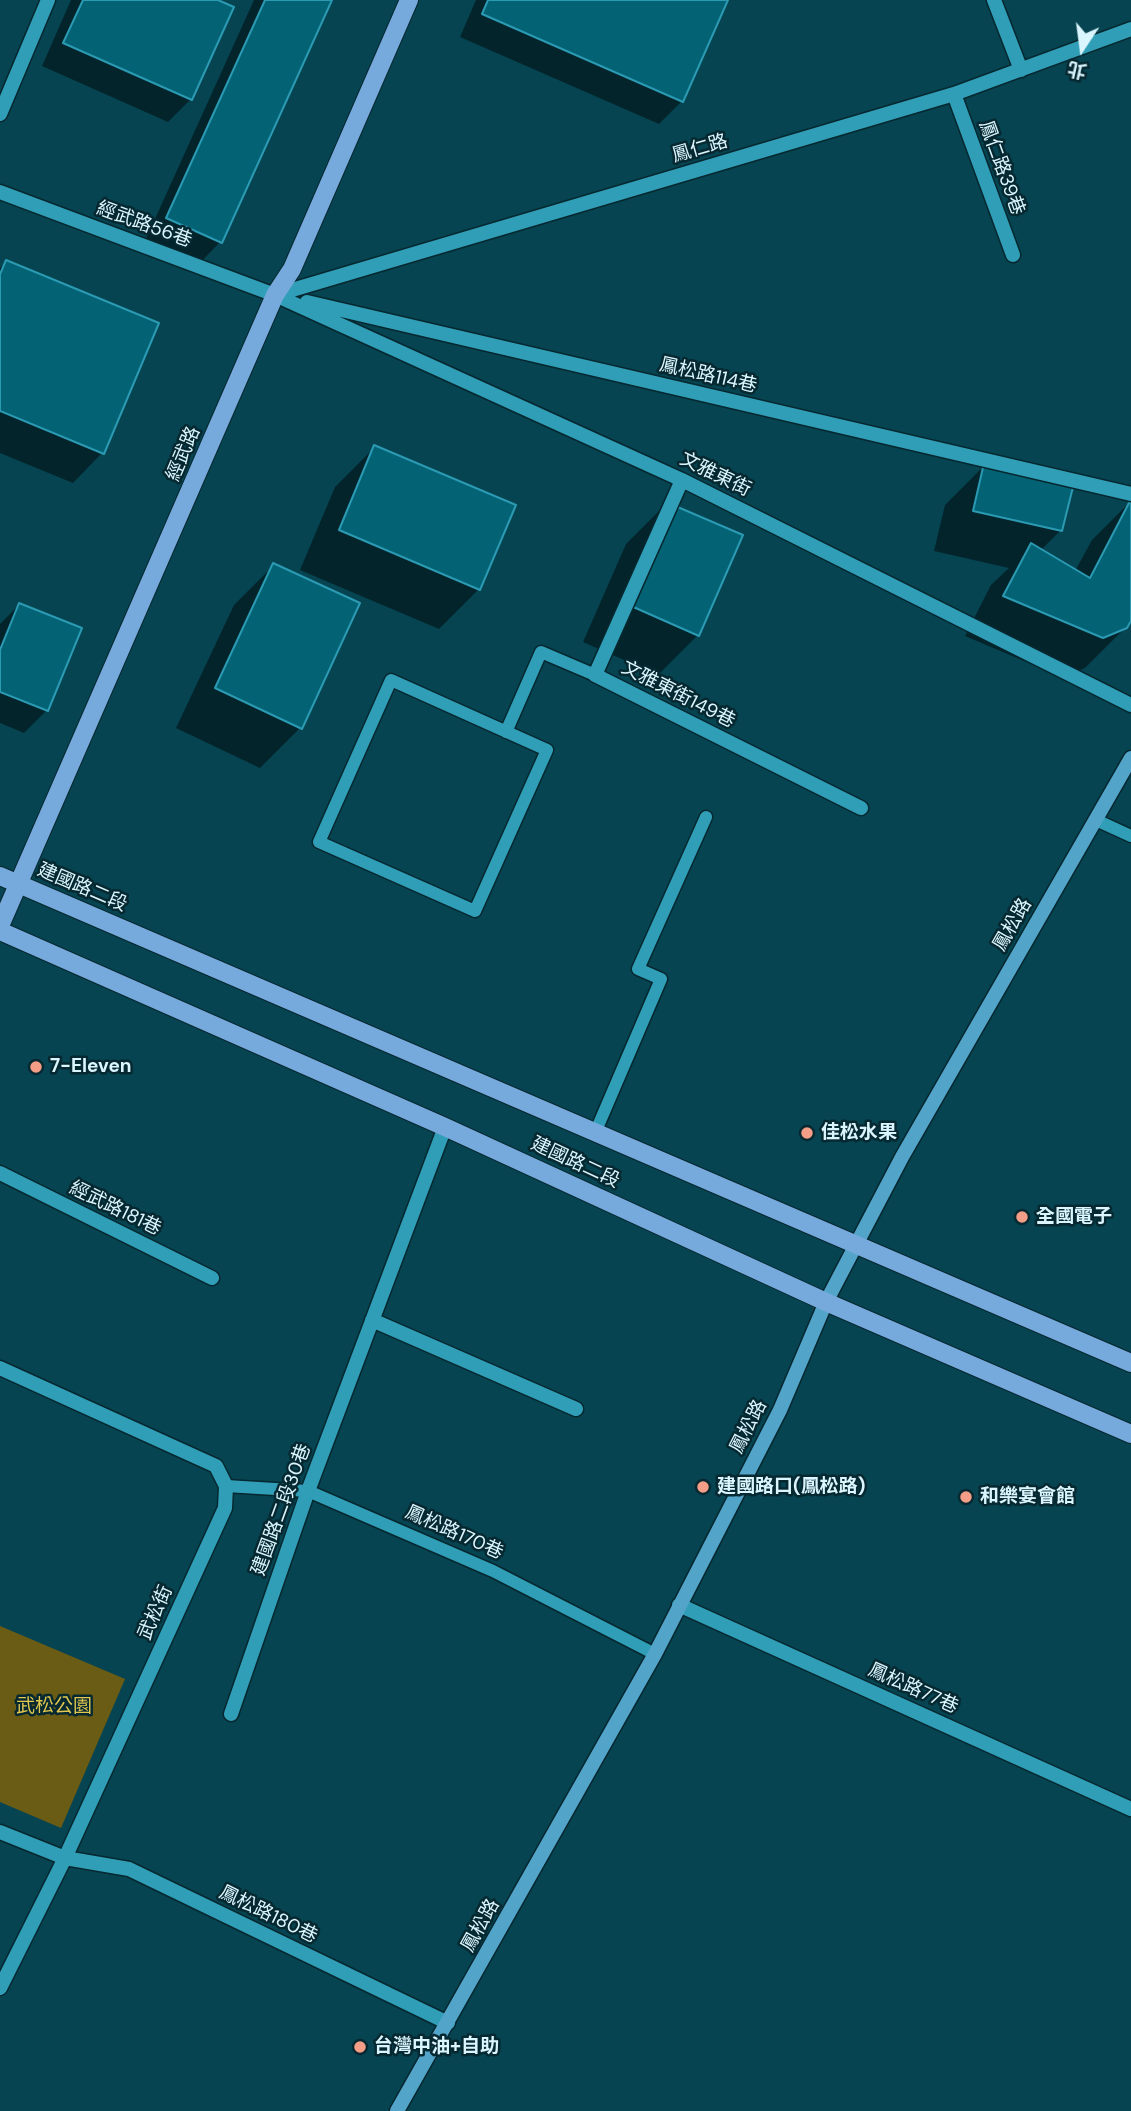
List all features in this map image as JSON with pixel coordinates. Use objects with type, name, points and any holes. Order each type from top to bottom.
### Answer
[{"type":"main road","name":"經武路","points":[[0,929],[275,295],[292,269],[409,0]]},
{"type":"main road","name":"建國路二段","points":[[0,876],[1131,1363]]},
{"type":"main road","name":"建國路二段","points":[[0,929],[445,1126],[826,1302],[1131,1434]]},
{"type":"street","points":[[0,114],[48,0]]},
{"type":"street","points":[[993,0],[1021,70]]},
{"type":"street","name":"鳳仁路","points":[[275,295],[954,94],[1131,30]]},
{"type":"street","name":"鳳仁路39巷","points":[[954,94],[1013,255]]},
{"type":"street","name":"經武路56巷","points":[[0,192],[275,295]]},
{"type":"street","name":"文雅東街","points":[[275,295],[682,480],[1131,705]]},
{"type":"street","name":"鳳松路114巷","points":[[275,295],[1131,494]]},
{"type":"street","name":"文雅東街149巷","points":[[682,480],[595,675],[861,808]]},
{"type":"street","name":"鳳松路","points":[[397,2111],[655,1654],[780,1409],[826,1302],[902,1157],[1131,758]]},
{"type":"street","name":"建國路二段30巷","points":[[231,1714],[308,1490],[445,1126]]},
{"type":"street","name":"經武路181巷","points":[[0,1173],[212,1278]]},
{"type":"street","points":[[372,1320],[576,1409]]},
{"type":"street","points":[[0,1368],[216,1466],[226,1486]]},
{"type":"street","name":"武松街","points":[[0,1988],[65,1857],[225,1508],[226,1486]]},
{"type":"street","name":"鳳松路77巷","points":[[679,1605],[1131,1809]]},
{"type":"street","name":"鳳松路180巷","points":[[0,1832],[65,1857],[129,1869],[449,2023]]},
{"type":"lane","points":[[506,732],[541,652],[595,675]]},
{"type":"lane","points":[[391,680],[506,732],[547,750],[475,911],[319,842],[391,680]]},
{"type":"lane","points":[[595,1133],[661,979],[638,969],[706,817]]},
{"type":"lane","points":[[1096,820],[1131,836]]},
{"type":"lane","name":"鳳松路170巷","points":[[226,1486],[308,1490],[493,1571],[655,1654]]},
{"type":"green space","name":"武松公園","points":[[0,1626],[125,1679],[61,1828],[0,1802]]},
{"type":"building","points":[[83,0],[218,0],[234,7],[192,100],[63,43]]},
{"type":"building","points":[[265,0],[332,0],[222,243],[166,218]]},
{"type":"building","points":[[488,0],[728,0],[683,102],[482,14]]},
{"type":"building","points":[[6,260],[159,323],[104,454],[0,411],[0,274]]},
{"type":"building","points":[[374,445],[516,505],[480,590],[339,530]]},
{"type":"building","points":[[984,463],[1074,483],[1062,531],[973,511]]},
{"type":"building","points":[[1131,499],[1131,621],[1127,628],[1103,638],[1003,596],[1031,543],[1090,578]]},
{"type":"building","points":[[666,502],[743,535],[699,636],[622,602]]},
{"type":"building","points":[[273,563],[360,603],[302,729],[215,688]]},
{"type":"building","points":[[19,603],[82,628],[48,711],[0,692],[0,650]]},
{"type":"place","name":"7-Eleven","points":[[36,1067]]},
{"type":"place","name":"佳松水果","points":[[807,1133]]},
{"type":"place","name":"全國電子","points":[[1022,1217]]},
{"type":"place","name":"建國路口(鳳松路)","points":[[703,1487]]},
{"type":"place","name":"和樂宴會館","points":[[966,1497]]},
{"type":"place","name":"台灣中油+自助","points":[[360,2047]]}]
